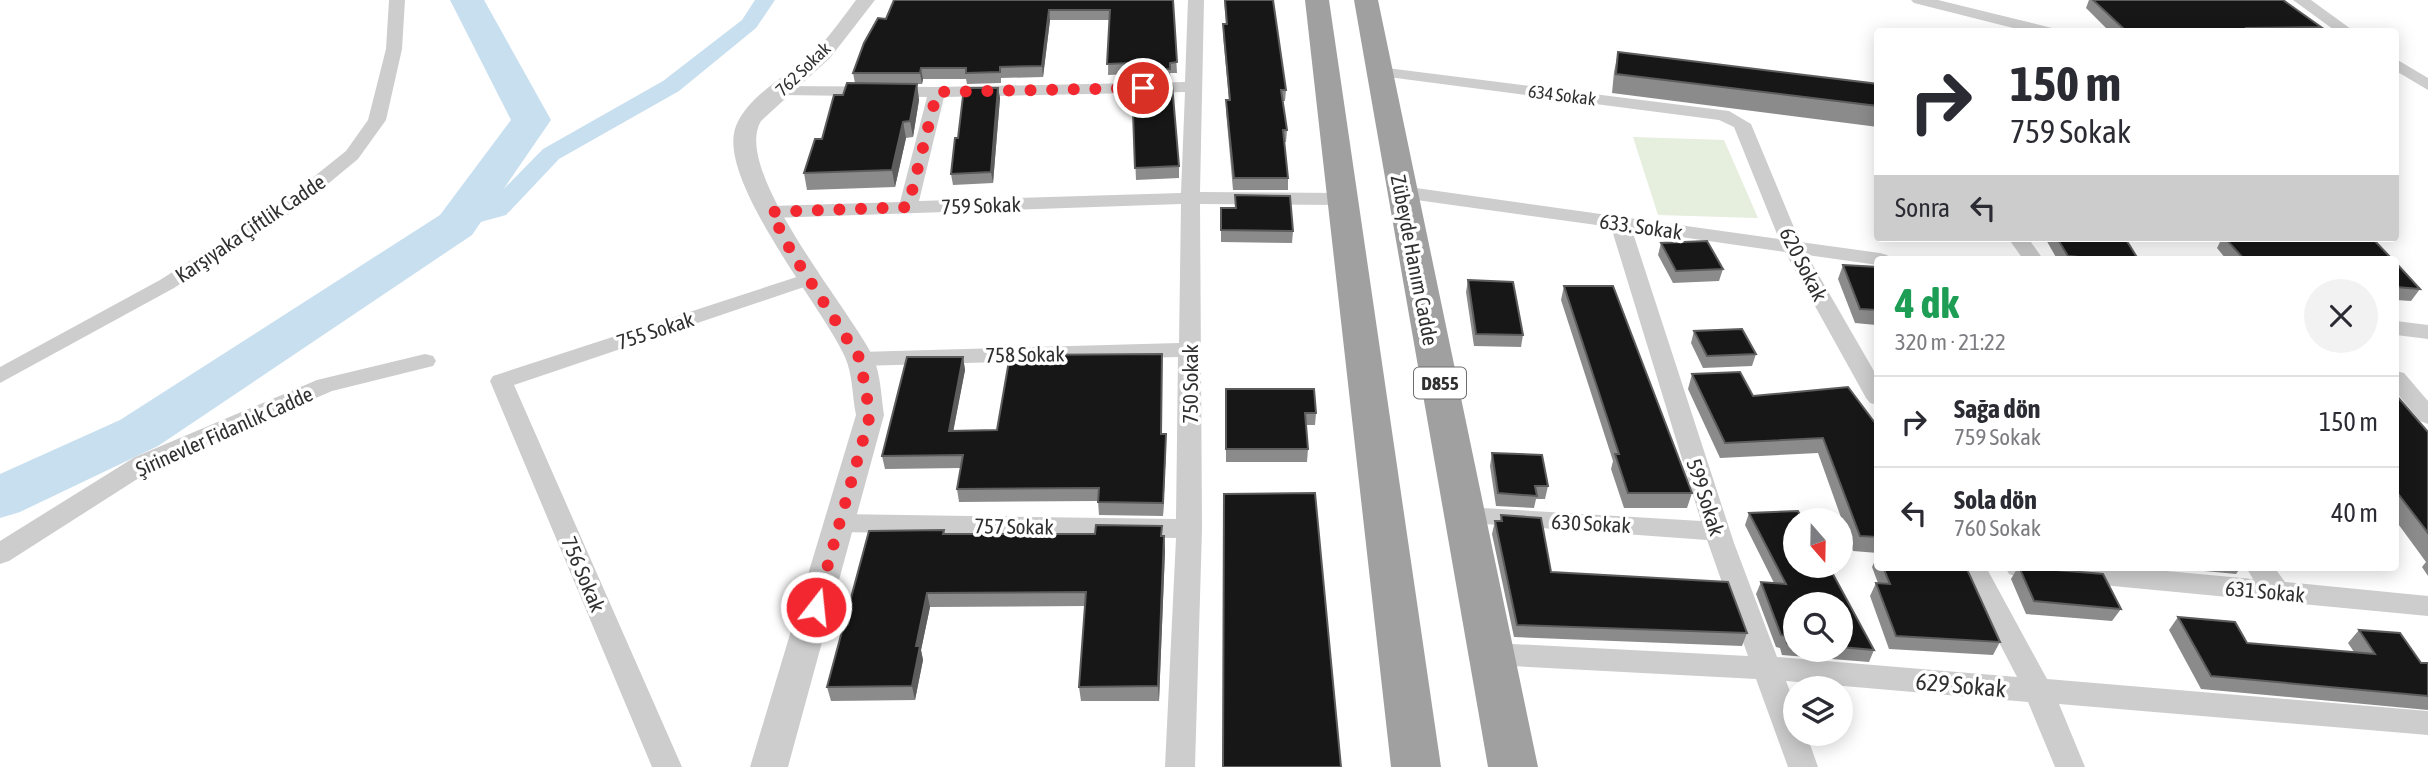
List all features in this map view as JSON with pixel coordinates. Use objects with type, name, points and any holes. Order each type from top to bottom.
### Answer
[{"type":"highway","points":[[1317,0],[1416,767]]},
{"type":"highway","name":"Zübeyde Hanım Cadde","points":[[1366,0],[1513,767]]},
{"type":"street","name":"Karşıyaka Çiftlik Cadde","points":[[0,376],[167,284],[293,203],[352,155],[377,120],[394,49],[397,0]]},
{"type":"street","name":"762 Sokak","points":[[771,212],[749,169],[743,138],[746,127],[765,104],[823,54],[866,0]]},
{"type":"street","name":"750 Sokak","points":[[1180,767],[1189,529],[1190,198],[1196,0]]},
{"type":"street","points":[[1919,0],[2036,28]]},
{"type":"street","points":[[2301,0],[2342,28]]},
{"type":"street","points":[[2011,9],[2029,26]]},
{"type":"street","points":[[2399,67],[2428,71]]},
{"type":"street","points":[[2399,68],[2428,85]]},
{"type":"street","name":"634 Sokak","points":[[1380,72],[1723,115],[1742,124]]},
{"type":"street","points":[[783,90],[937,92],[1194,87]]},
{"type":"street","points":[[908,207],[937,92]]},
{"type":"street","name":"620 Sokak","points":[[1742,124],[1791,246],[1874,391]]},
{"type":"street","name":"633. Sokak","points":[[1402,192],[1874,258]]},
{"type":"street","points":[[1190,198],[1342,199]]},
{"type":"street","name":"759 Sokak","points":[[771,212],[1190,198]]},
{"type":"street","points":[[769,767],[870,415],[860,359],[809,279],[771,212]]},
{"type":"street","name":"599 Sokak","points":[[1620,224],[1717,531],[1802,767]]},
{"type":"street","name":"755 Sokak","points":[[501,381],[809,279]]},
{"type":"street","points":[[2399,328],[2428,332]]},
{"type":"street","name":"758 Sokak","points":[[860,359],[1190,350]]},
{"type":"street","name":"Şirinevler Fidanlık Cadde","points":[[0,554],[144,463],[325,385],[425,361]]},
{"type":"street","name":"756 Sokak","points":[[501,381],[667,767]]},
{"type":"street","points":[[2399,382],[2428,416]]},
{"type":"street","name":"630 Sokak","points":[[1466,516],[1717,531]]},
{"type":"street","name":"757 Sokak","points":[[839,523],[1189,529]]},
{"type":"street","points":[[1975,571],[2039,691],[2070,767]]},
{"type":"street","name":"631 Sokak","points":[[2058,571],[2428,606]]},
{"type":"street","points":[[2262,571],[2278,593]]},
{"type":"street","name":"629 Sokak","points":[[1493,654],[1766,668],[2428,723]]},
{"type":"green space","points":[[1633,137],[1724,140],[1758,218],[1658,215]]},
{"type":"building","points":[[894,0],[1173,0],[1177,62],[1170,63],[1170,69],[1131,70],[1131,63],[1107,64],[1110,10],[1049,10],[1042,66],[1000,67],[1000,72],[966,73],[966,68],[921,68],[920,73],[853,73],[864,43],[878,18],[886,19]]},
{"type":"building","points":[[1225,0],[1273,0],[1286,90],[1281,90],[1287,130],[1283,130],[1288,178],[1234,178],[1226,100],[1230,100],[1223,24],[1227,24]]},
{"type":"building","points":[[2093,0],[2283,0],[2321,27],[2247,28],[2123,28]]},
{"type":"building","points":[[1618,52],[1874,84],[1874,106],[1616,74]]},
{"type":"building","points":[[847,83],[917,84],[910,121],[903,122],[892,170],[804,173],[815,139],[822,139],[834,95],[843,95]]},
{"type":"building","points":[[1172,84],[1179,166],[1135,168],[1132,85]]},
{"type":"building","points":[[964,88],[998,88],[991,172],[951,174]]},
{"type":"building","points":[[1235,195],[1290,196],[1293,231],[1221,230],[1221,208],[1236,208]]},
{"type":"building","points":[[1707,241],[1723,269],[1676,271],[1661,243]]},
{"type":"building","points":[[2059,242],[2127,242],[2136,256],[2068,256]]},
{"type":"building","points":[[2229,242],[2376,242],[2389,256],[2241,256]]},
{"type":"building","points":[[1843,265],[1874,267],[1874,310],[1860,309]]},
{"type":"building","points":[[2399,266],[2420,289],[2399,287]]},
{"type":"building","points":[[1468,280],[1513,282],[1523,335],[1476,334]]},
{"type":"building","points":[[1564,286],[1613,286],[1692,493],[1628,493],[1615,454],[1619,454]]},
{"type":"building","points":[[1742,329],[1756,354],[1707,356],[1694,331]]},
{"type":"building","points":[[1162,354],[1161,434],[1166,434],[1163,503],[1098,502],[1099,488],[957,489],[963,455],[882,456],[907,357],[963,357],[949,431],[997,430],[1010,355]]},
{"type":"building","points":[[1740,372],[1753,396],[1848,387],[1874,422],[1874,537],[1860,536],[1853,517],[1853,508],[1849,508],[1823,438],[1725,443],[1692,374]]},
{"type":"building","points":[[1226,389],[1314,389],[1316,413],[1305,413],[1308,449],[1226,449]]},
{"type":"building","points":[[2399,398],[2428,432],[2428,533],[2399,495]]},
{"type":"building","points":[[1492,453],[1542,455],[1548,486],[1535,486],[1537,496],[1498,493]]},
{"type":"building","points":[[1315,493],[1341,767],[1223,767],[1224,494]]},
{"type":"building","points":[[1783,512],[1783,578],[1835,578],[1843,592],[1783,592],[1783,636],[1761,582],[1786,584],[1749,513]]},
{"type":"building","points":[[1501,515],[1541,518],[1551,572],[1728,582],[1747,633],[1517,625],[1495,521],[1502,521]]},
{"type":"building","points":[[1096,525],[1162,526],[1161,536],[1164,536],[1158,686],[1079,687],[1086,592],[927,593],[916,646],[920,646],[912,686],[827,687],[869,531],[1095,534]]},
{"type":"building","points":[[1885,571],[1968,571],[2000,642],[1896,636],[1876,583],[1890,584]]},
{"type":"building","points":[[2021,571],[2103,574],[2121,609],[2034,601]]},
{"type":"building","points":[[1853,611],[1874,650],[1853,648]]},
{"type":"building","points":[[2178,617],[2235,622],[2247,643],[2375,654],[2359,630],[2400,633],[2421,663],[2428,663],[2428,696],[2211,676]]},
{"type":"waterway","points":[[0,498],[139,433],[456,225],[531,120],[467,0]]},
{"type":"waterway","points":[[459,220],[497,210],[551,154],[671,86],[749,24],[765,0]]},
{"type":"route","points":[[816,607],[870,415],[860,359],[792,253],[771,212],[908,207],[937,92],[1143,88]]}]
